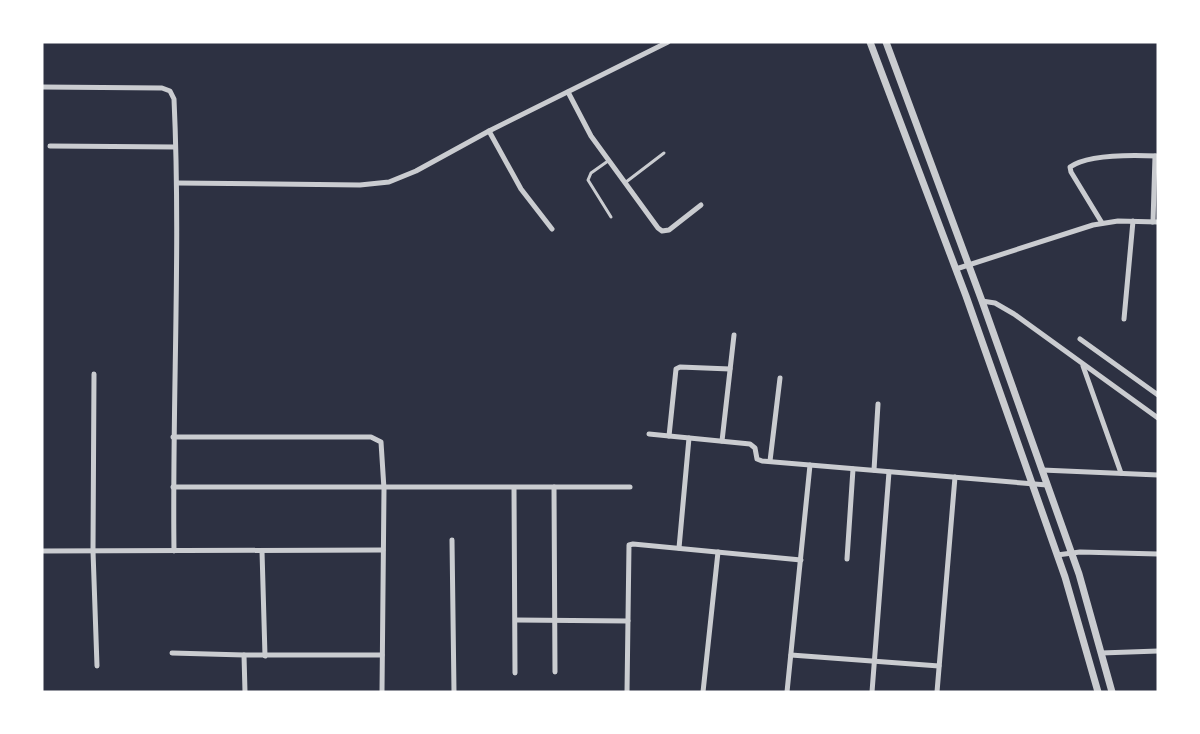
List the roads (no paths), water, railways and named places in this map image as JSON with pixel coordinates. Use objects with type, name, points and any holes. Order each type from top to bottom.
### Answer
[{"type":"street","points":[[177,183],[360,185],[390,182],[416,171],[489,131],[667,42]]},
{"type":"street","points":[[870,42],[956,269],[1057,555],[1098,692]]},
{"type":"street","points":[[886,42],[969,265],[1071,552],[1112,692]]},
{"type":"street","points":[[42,87],[162,88],[170,91],[174,99],[177,183],[177,320],[173,437],[174,551]]},
{"type":"street","points":[[568,92],[591,136],[662,231],[669,230],[701,205]]},
{"type":"street","points":[[489,131],[521,189],[552,229]]},
{"type":"street","points":[[50,146],[176,147]]},
{"type":"street","points":[[956,269],[1072,231],[1118,221],[1156,222],[1157,156],[1111,156],[1070,167],[1102,224]]},
{"type":"street","points":[[1124,319],[1133,221]]},
{"type":"street","points":[[982,301],[995,303],[1014,314],[1158,418]]},
{"type":"street","points":[[722,441],[734,335]]},
{"type":"street","points":[[1080,339],[1158,395]]},
{"type":"street","points":[[1082,365],[1120,473]]},
{"type":"street","points":[[669,436],[676,369],[680,367],[730,369]]},
{"type":"street","points":[[94,374],[93,551],[97,666]]},
{"type":"street","points":[[770,461],[780,378]]},
{"type":"street","points":[[874,471],[878,404]]},
{"type":"street","points":[[649,434],[752,445],[756,450],[757,459],[770,461],[1047,485]]},
{"type":"street","points":[[173,437],[377,439],[381,442],[384,489],[382,692]]},
{"type":"street","points":[[679,548],[690,438]]},
{"type":"street","points":[[787,692],[810,465]]},
{"type":"street","points":[[847,559],[853,469]]},
{"type":"street","points":[[1042,470],[1158,475]]},
{"type":"street","points":[[872,692],[889,472]]},
{"type":"street","points":[[937,692],[955,477]]},
{"type":"street","points":[[173,487],[384,489],[630,487]]},
{"type":"street","points":[[554,487],[555,672]]},
{"type":"street","points":[[514,488],[515,673]]},
{"type":"street","points":[[452,540],[454,692]]},
{"type":"street","points":[[627,692],[629,545],[801,560]]},
{"type":"street","points":[[42,551],[383,550]]},
{"type":"street","points":[[262,551],[265,656]]},
{"type":"street","points":[[702,692],[718,552]]},
{"type":"street","points":[[1057,555],[1071,552],[1158,554]]},
{"type":"street","points":[[516,620],[628,621]]},
{"type":"street","points":[[1101,653],[1158,651]]},
{"type":"street","points":[[172,653],[265,656],[382,655]]},
{"type":"street","points":[[244,655],[244,692]]},
{"type":"street","points":[[791,655],[939,666]]},
{"type":"lane","points":[[624,183],[664,153]]},
{"type":"lane","points":[[608,160],[591,173],[588,180],[611,217]]}]
